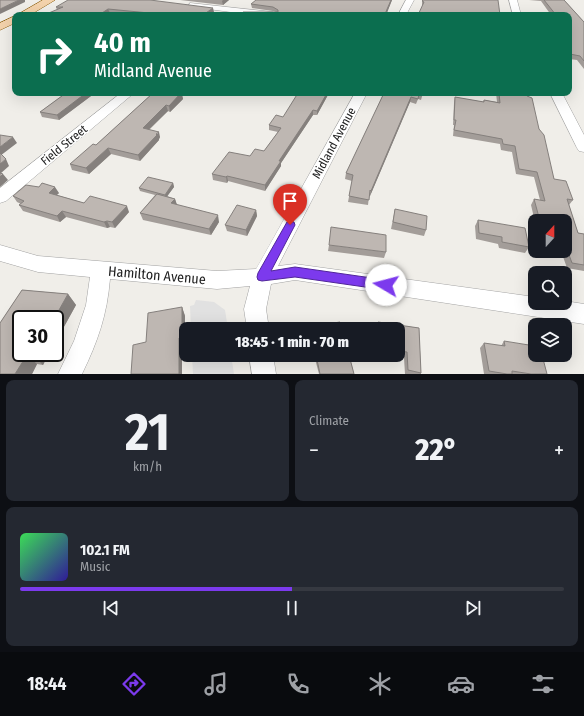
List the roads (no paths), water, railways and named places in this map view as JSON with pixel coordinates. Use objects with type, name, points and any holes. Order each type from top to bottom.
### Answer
[{"type":"main road","points":[[28,12],[50,0]]},
{"type":"main road","points":[[0,27],[12,21]]},
{"type":"street","points":[[404,12],[410,0]]},
{"type":"street","points":[[513,0],[516,12]]},
{"type":"street","points":[[185,5],[227,12]]},
{"type":"street","name":"Field Street","points":[[0,198],[124,96]]},
{"type":"street","name":"Midland Avenue","points":[[262,277],[359,96]]},
{"type":"street","points":[[558,96],[584,148]]},
{"type":"street","name":"Hamilton Avenue","points":[[0,253],[38,264],[217,280],[262,277],[295,272],[584,314]]},
{"type":"street","points":[[70,374],[84,345],[97,305],[101,270]]},
{"type":"street","points":[[257,322],[255,309],[262,277]]},
{"type":"street","points":[[262,362],[264,374]]}]
